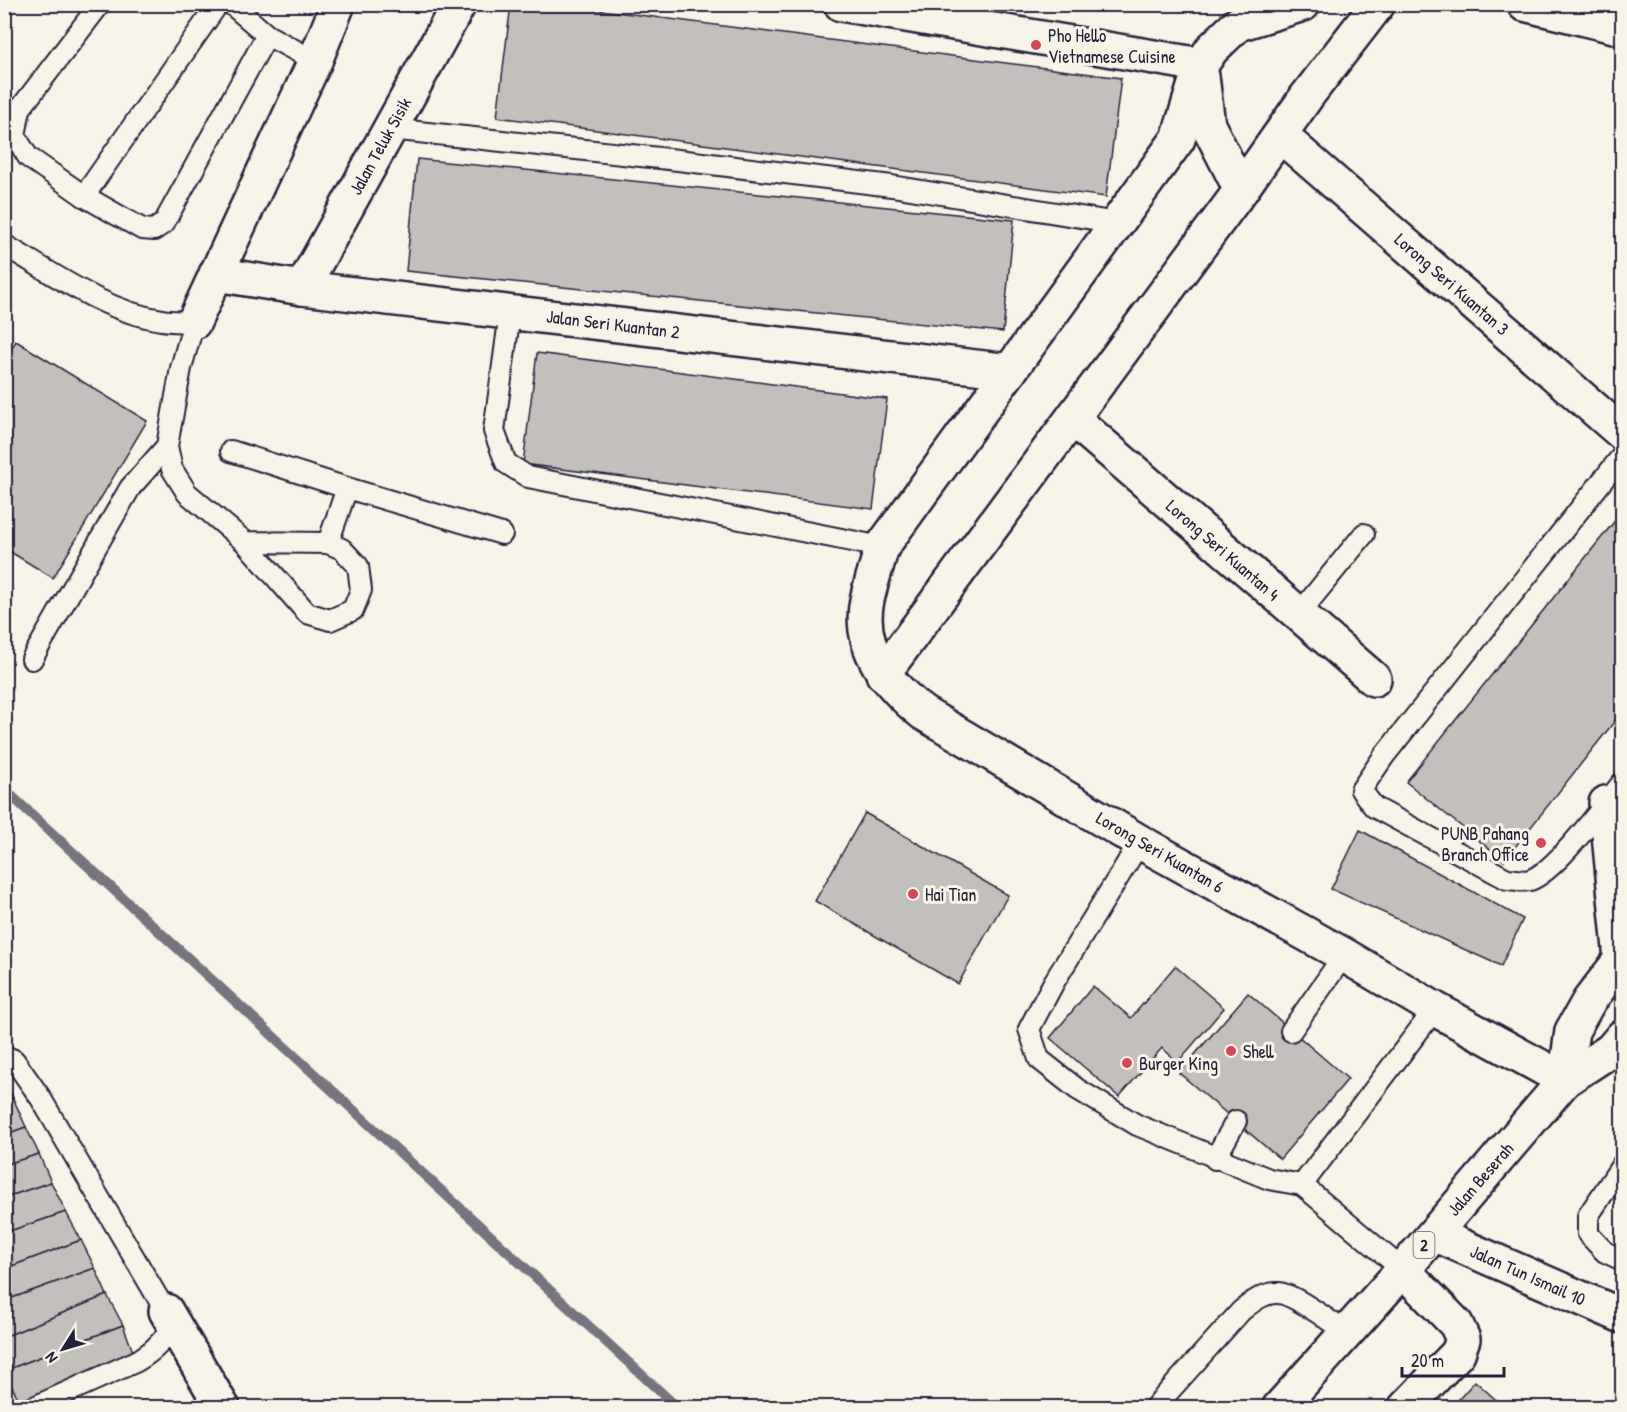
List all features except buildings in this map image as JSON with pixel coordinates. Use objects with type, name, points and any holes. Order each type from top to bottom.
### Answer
[{"type":"main road","points":[[194,322],[315,61],[338,4]]},
{"type":"main road","name":"Jalan Teluk Sisik","points":[[302,288],[459,4]]},
{"type":"main road","points":[[841,4],[1201,65]]},
{"type":"main road","points":[[882,547],[1178,139],[1201,65],[1212,49],[1238,24],[1303,4]]},
{"type":"main road","points":[[883,674],[1074,419],[1281,136],[1307,96],[1378,4]]},
{"type":"main road","points":[[1524,4],[1623,28]]},
{"type":"main road","points":[[1201,65],[1203,94],[1209,125],[1241,190]]},
{"type":"main road","name":"Lorong Seri Kuantan 3","points":[[1281,136],[1623,433]]},
{"type":"main road","name":"Jalan Seri Kuantan 2","points":[[216,274],[302,288],[1010,370]]},
{"type":"main road","name":"Lorong Seri Kuantan 4","points":[[1074,419],[1374,679]]},
{"type":"main road","name":"Lorong Seri Kuantan 6","points":[[882,547],[867,602],[866,631],[875,661],[901,696],[923,713],[1140,842],[1344,955],[1435,1010],[1565,1080]]},
{"type":"main road","points":[[1565,1080],[1572,1031],[1589,1001],[1622,959],[1614,793]]},
{"type":"main road","name":"2","points":[[1565,1080],[1611,1050],[1623,1037]]},
{"type":"main road","name":"Jalan Beserah","points":[[1279,1407],[1403,1270],[1565,1080]]},
{"type":"main road","name":"Jalan Tun Ismail 10","points":[[1434,1233],[1623,1316]]},
{"type":"main road","points":[[1403,1270],[1455,1324],[1463,1340],[1458,1353],[1405,1407]]},
{"type":"main road","points":[[166,1311],[223,1407]]},
{"type":"lane","points":[[100,4],[20,110],[15,136],[28,157],[84,196],[142,229],[154,230],[164,223],[267,35]]},
{"type":"lane","points":[[84,196],[218,4]]},
{"type":"lane","points":[[231,4],[267,35],[315,61]]},
{"type":"lane","points":[[390,129],[892,186],[1117,223]]},
{"type":"lane","points":[[4,245],[92,296],[132,314],[162,321],[194,322],[181,368],[167,446],[172,469],[187,493],[245,542],[307,613],[330,620],[353,609],[361,591],[358,566],[342,549],[328,543],[245,542]]},
{"type":"lane","points":[[510,312],[494,431],[506,463],[528,477],[882,547]]},
{"type":"lane","points":[[32,659],[130,488],[167,446]]},
{"type":"lane","points":[[231,452],[347,489],[502,534]]},
{"type":"lane","points":[[1614,793],[1559,858],[1530,880],[1507,879],[1374,807],[1361,790],[1383,756],[1623,456]]},
{"type":"lane","points":[[328,543],[347,489]]},
{"type":"lane","points":[[1298,615],[1364,534]]},
{"type":"lane","points":[[1140,842],[1054,982],[1029,1029],[1039,1059],[1077,1089],[1137,1125],[1215,1159],[1269,1179],[1302,1185],[1403,1270]]},
{"type":"lane","points":[[1291,1031],[1344,955]]},
{"type":"lane","points":[[1302,1185],[1435,1010]]},
{"type":"lane","points":[[4,1056],[14,1060],[40,1097],[172,1322],[170,1329],[150,1353],[137,1361],[32,1407]]},
{"type":"lane","points":[[1215,1159],[1236,1121]]},
{"type":"lane","points":[[1623,1165],[1588,1216],[1588,1234],[1605,1252],[1623,1260]]},
{"type":"lane","points":[[1154,1407],[1241,1311],[1257,1298],[1278,1293],[1298,1300],[1347,1333]]},
{"type":"waterway","points":[[4,789],[678,1408]]},
{"type":"place","name":"Pho Hello Vietnamese Cuisine","points":[[1036,45]]},
{"type":"place","name":"PUNB Pahang Branch Office","points":[[1541,843]]},
{"type":"place","name":"Hai Tian","points":[[913,894]]},
{"type":"place","name":"Shell","points":[[1231,1051]]},
{"type":"place","name":"Burger King","points":[[1127,1063]]}]
